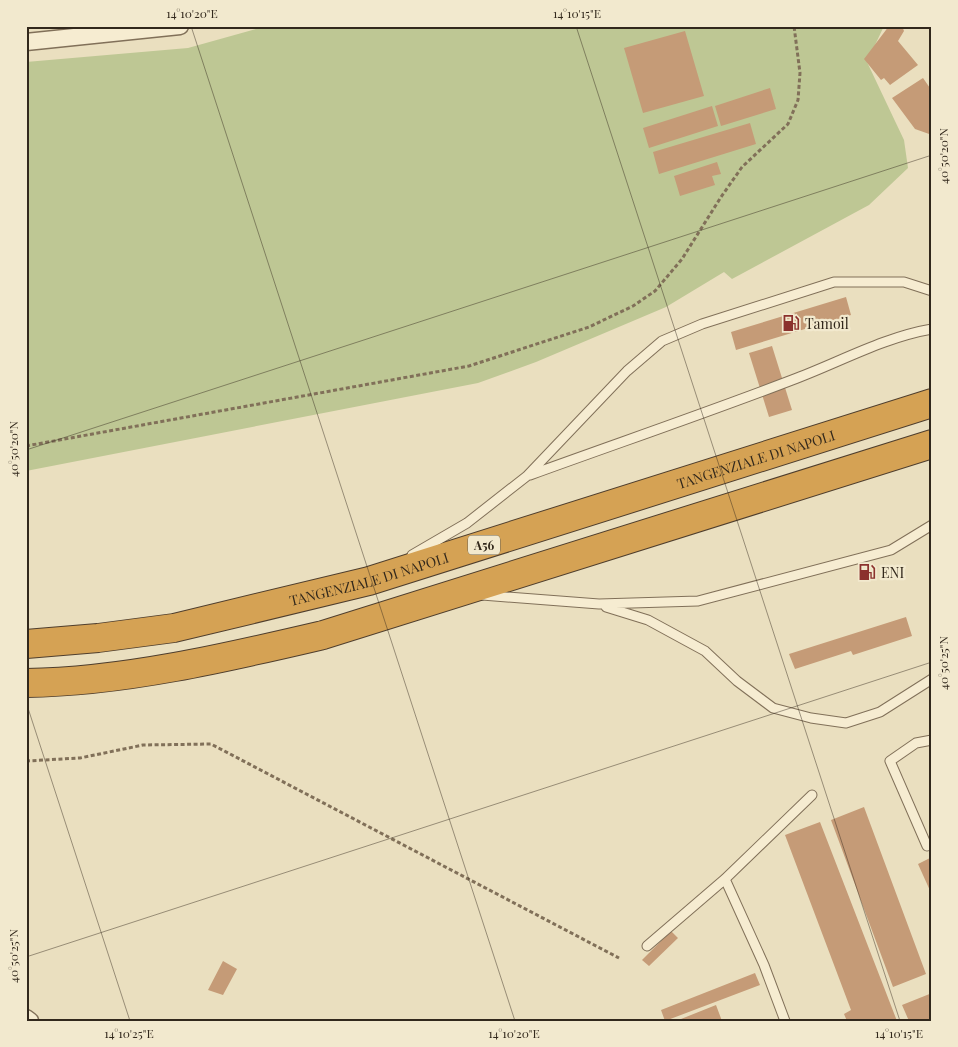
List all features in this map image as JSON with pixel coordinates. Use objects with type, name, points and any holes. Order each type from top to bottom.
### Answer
[{"type":"highway","name":"TANGENZIALE DI NAPOLI","points":[[26,644],[98,638],[174,628],[369,581],[932,403]]},
{"type":"highway","points":[[26,683],[107,676],[246,653],[323,635],[462,593],[932,444]]},
{"type":"street","points":[[26,42],[180,26]]},
{"type":"street","points":[[26,1018],[30,1021]]},
{"type":"lane","points":[[369,581],[467,523],[527,476],[627,371],[662,341],[702,324],[834,282],[904,282],[932,291]]},
{"type":"lane","points":[[527,476],[794,380],[854,355],[932,329]]},
{"type":"lane","points":[[462,593],[599,604],[698,601],[890,550],[932,525]]},
{"type":"lane","points":[[599,604],[656,624],[705,651],[737,681],[773,708],[810,718],[846,723],[880,712],[932,679]]},
{"type":"lane","points":[[926,846],[890,761],[916,743],[932,740]]},
{"type":"lane","points":[[647,946],[725,879],[812,795]]},
{"type":"lane","points":[[725,879],[764,965],[785,1021]]},
{"type":"path","points":[[26,446],[469,366],[589,327],[633,306],[655,292],[682,259],[742,167],[788,124],[798,100],[800,73],[794,26]]},
{"type":"path","points":[[26,761],[80,758],[143,745],[211,744],[619,958]]},
{"type":"green space","points":[[267,26],[884,26],[867,62],[904,140],[908,168],[869,205],[732,279],[724,272],[666,307],[536,362],[478,383],[26,471],[26,62],[188,48]]},
{"type":"building","points":[[889,26],[902,26],[904,31],[898,41],[918,65],[890,85],[884,78],[881,80],[864,59]]},
{"type":"building","points":[[685,31],[704,96],[643,113],[624,48]]},
{"type":"building","points":[[923,78],[932,91],[932,135],[915,129],[892,98]]},
{"type":"building","points":[[770,88],[776,109],[721,126],[715,106]]},
{"type":"building","points":[[712,106],[718,126],[649,148],[643,128]]},
{"type":"building","points":[[750,123],[756,144],[659,174],[653,152]]},
{"type":"building","points":[[717,162],[721,174],[712,176],[715,185],[680,196],[674,176]]},
{"type":"building","name":"Tamoil","points":[[846,297],[851,315],[736,350],[731,332]]},
{"type":"building","name":"Tamoil","points":[[772,346],[792,410],[769,417],[749,353]]},
{"type":"building","points":[[906,617],[912,636],[853,655],[851,651],[795,669],[789,654]]},
{"type":"building","points":[[864,807],[926,974],[893,987],[831,820]]},
{"type":"building","points":[[820,822],[897,1021],[847,1021],[844,1014],[851,1010],[785,835]]},
{"type":"building","points":[[932,857],[932,895],[918,864]]},
{"type":"building","points":[[671,931],[678,938],[649,966],[642,960]]},
{"type":"building","points":[[223,961],[237,969],[223,995],[208,990]]},
{"type":"building","points":[[755,973],[760,985],[665,1021],[661,1010]]},
{"type":"building","points":[[932,993],[932,1021],[909,1021],[902,1005]]},
{"type":"building","points":[[716,1005],[722,1021],[676,1021]]},
{"type":"place","name":"Tamoil","points":[[791,323]]},
{"type":"place","name":"ENI","points":[[867,572]]}]
